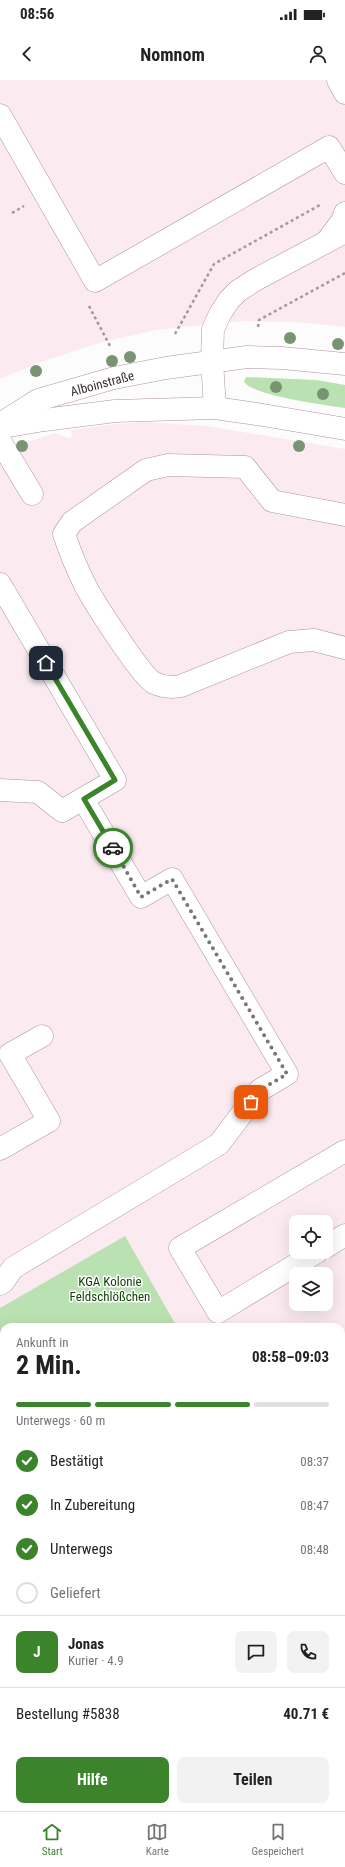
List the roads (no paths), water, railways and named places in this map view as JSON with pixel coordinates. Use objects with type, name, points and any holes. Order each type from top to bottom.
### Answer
[{"type":"street","points":[[338,80],[345,93]]},
{"type":"street","points":[[0,116],[94,281],[329,147],[345,173]]},
{"type":"street","points":[[214,408],[212,361],[213,329],[229,300],[238,291],[255,280],[336,236],[345,213]]},
{"type":"street","name":"Alboinstraße","points":[[0,424],[38,400],[114,378],[212,361],[247,357],[282,358],[345,364]]},
{"type":"street","name":"Alboinstraße","points":[[0,428],[51,419],[115,411],[214,408],[345,429]]},
{"type":"street","points":[[0,441],[32,494]]},
{"type":"street","points":[[345,515],[272,501],[245,467],[168,465],[146,470],[72,522],[64,534],[69,550],[86,586],[131,657],[153,682],[169,688],[181,686],[289,642],[314,640],[345,648]]},
{"type":"street","points":[[0,584],[115,780],[62,811],[38,792],[0,790]]},
{"type":"street","points":[[0,1284],[12,1268],[219,1144],[260,1090],[287,1074],[172,879],[141,897],[84,799]]},
{"type":"street","points":[[0,1149],[49,1121],[10,1054],[42,1036]]},
{"type":"street","points":[[305,1259],[218,1312],[180,1248],[345,1151]]},
{"type":"street","points":[[333,1243],[345,1236]]},
{"type":"park label","name":"KGA Kolonie Feldschlößchen","points":[[110,1288]]}]
